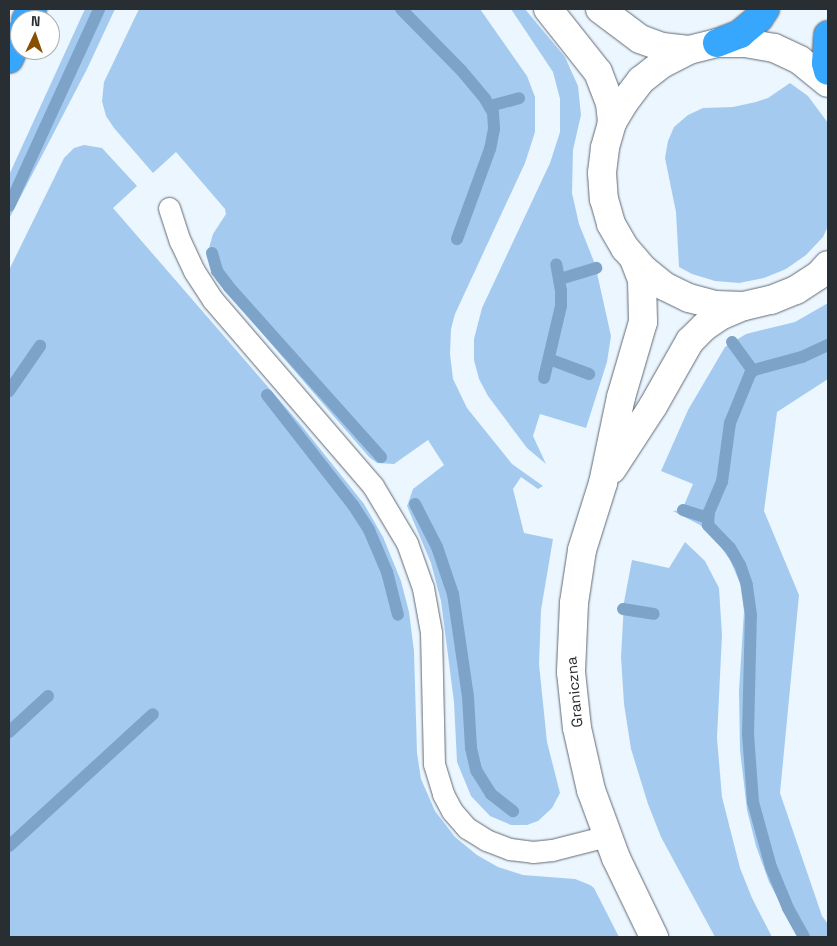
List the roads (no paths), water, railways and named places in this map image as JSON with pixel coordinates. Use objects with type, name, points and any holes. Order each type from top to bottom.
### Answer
[{"type":"highway","points":[[717,43],[740,34],[759,18],[765,9]]},
{"type":"highway","points":[[828,35],[826,63],[828,71]]},
{"type":"main road","points":[[548,9],[598,72],[610,103],[612,123]]},
{"type":"main road","points":[[600,9],[640,39],[662,46],[689,50]]},
{"type":"main road","points":[[828,83],[800,60],[774,48],[746,43],[717,43],[689,50],[664,63],[641,80],[624,101],[612,123],[605,148],[602,173],[604,199],[612,224],[634,259],[664,286],[689,298],[716,305],[744,306],[771,300],[796,290],[819,275],[828,265]]},
{"type":"main road","name":"Graniczna","points":[[634,259],[642,280],[643,322],[621,397],[603,483],[591,518],[579,567],[571,647],[573,702],[580,745],[591,790],[607,836],[654,937]]},
{"type":"main road","name":"Graniczna","points":[[603,483],[653,406],[690,341],[722,315],[744,306]]},
{"type":"main road","name":"Graniczna","points":[[635,895],[672,937]]},
{"type":"lane","points":[[169,208],[190,263],[213,300],[374,486],[407,543],[423,588],[431,632],[434,764],[443,794],[452,811],[467,828],[486,840],[510,849],[533,852],[552,850],[607,836]]},
{"type":"waterway","points":[[9,206],[99,9]]},
{"type":"waterway","points":[[401,9],[461,70],[485,99],[493,113],[494,129],[490,149],[457,239]]},
{"type":"waterway","points":[[490,106],[519,98]]},
{"type":"waterway","points":[[212,253],[217,271],[229,287],[381,457]]},
{"type":"waterway","points":[[544,378],[561,306],[561,291],[556,264]]},
{"type":"waterway","points":[[560,279],[596,268]]},
{"type":"waterway","points":[[732,342],[753,371]]},
{"type":"waterway","points":[[804,937],[788,908],[771,867],[753,802],[748,734],[751,615],[747,585],[740,565],[730,548],[708,525],[709,512],[722,482],[730,423],[750,374],[754,370],[802,357],[828,345]]},
{"type":"waterway","points":[[9,391],[40,346]]},
{"type":"waterway","points":[[549,359],[589,374]]},
{"type":"waterway","points":[[267,395],[353,505],[369,530],[387,572],[398,615]]},
{"type":"waterway","points":[[415,504],[437,547],[453,594],[468,697],[471,748],[476,770],[491,794],[513,811]]},
{"type":"waterway","points":[[683,510],[708,518]]},
{"type":"waterway","points":[[623,609],[654,614]]},
{"type":"waterway","points":[[9,732],[48,696]]},
{"type":"waterway","points":[[9,846],[153,714]]}]
